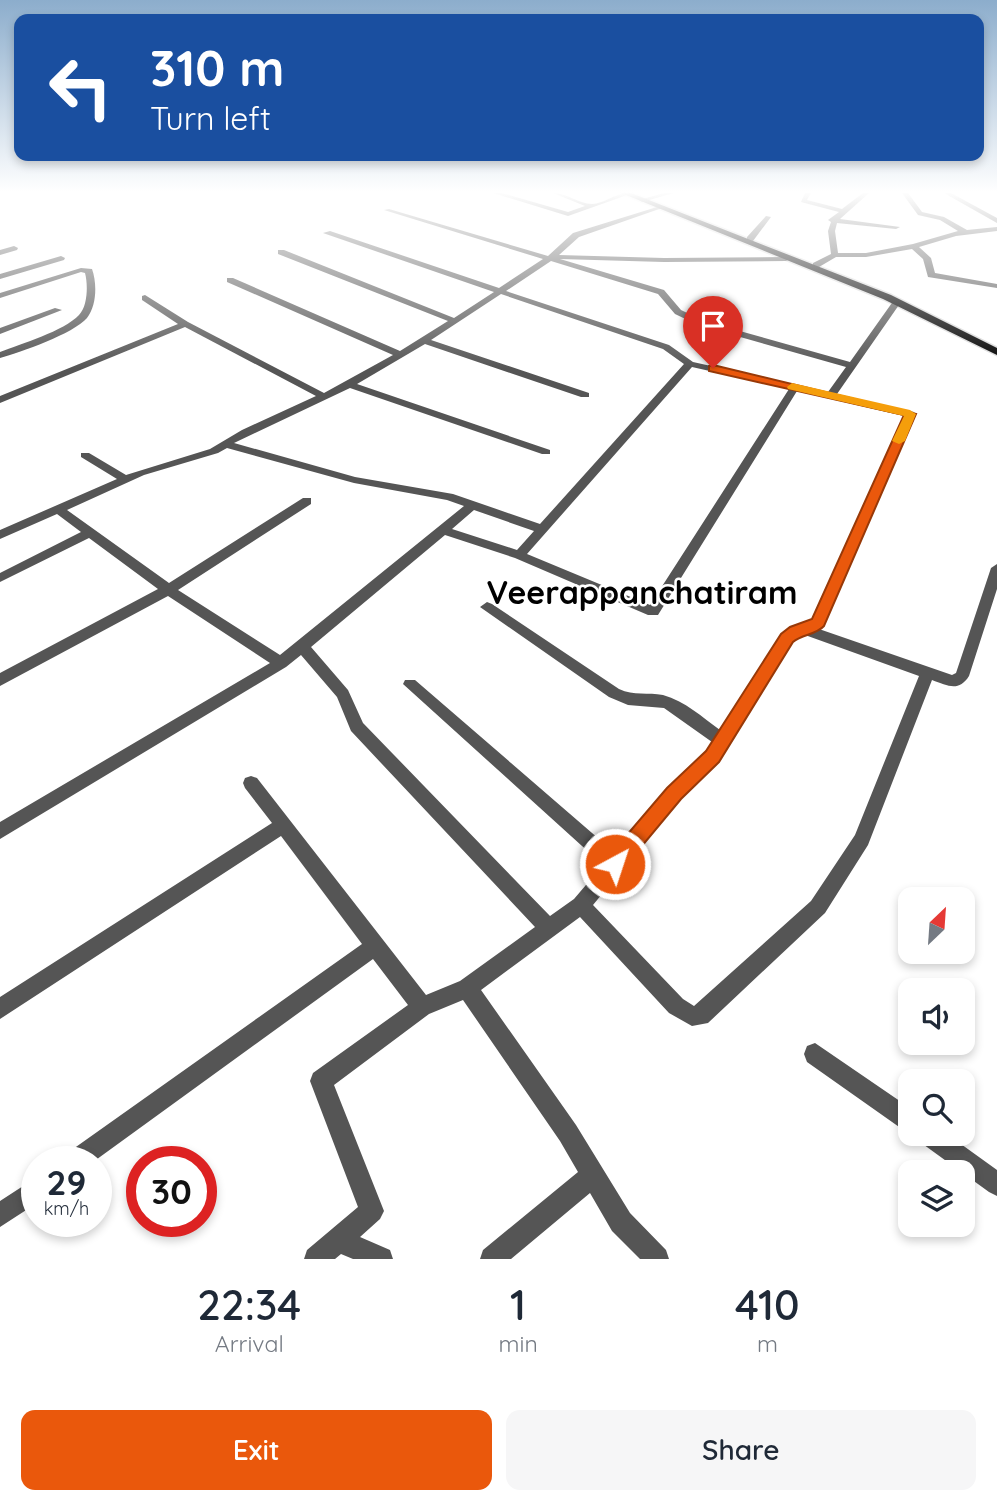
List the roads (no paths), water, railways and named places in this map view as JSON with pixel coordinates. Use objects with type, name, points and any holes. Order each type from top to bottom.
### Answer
[{"type":"main road","points":[[768,252],[897,302],[997,352]]},
{"type":"main road","points":[[782,252],[897,295],[997,343]]},
{"type":"street","points":[[281,252],[455,321]]},
{"type":"street","points":[[316,1259],[372,1211],[321,1081],[422,1007],[467,988],[581,905],[674,794],[712,756],[787,638],[795,631],[805,630],[818,622],[910,414],[690,364],[666,347],[497,293],[380,252]]},
{"type":"street","points":[[529,252],[661,292],[678,312],[701,324],[852,366]]},
{"type":"street","points":[[0,535],[125,479],[214,451],[349,385],[424,341],[557,252]]},
{"type":"street","points":[[816,265],[835,255],[883,252]]},
{"type":"street","points":[[920,252],[927,258],[932,275],[997,286]]},
{"type":"street","points":[[0,277],[61,258]]},
{"type":"street","points":[[550,258],[664,261],[786,259]]},
{"type":"street","points":[[0,296],[81,270],[89,271],[92,280],[87,310],[82,318],[40,341],[0,355]]},
{"type":"street","points":[[230,280],[401,355]]},
{"type":"street","points":[[145,298],[185,324],[325,397]]},
{"type":"street","points":[[831,396],[897,302]]},
{"type":"street","points":[[0,331],[58,310]]},
{"type":"street","points":[[0,400],[185,324]]},
{"type":"street","points":[[424,341],[584,396]]},
{"type":"street","points":[[519,555],[690,364]]},
{"type":"street","points":[[349,385],[546,452]]},
{"type":"street","points":[[443,530],[519,555],[653,612],[795,387]]},
{"type":"street","points":[[224,444],[354,480],[449,496],[541,529]]},
{"type":"street","points":[[85,454],[125,479]]},
{"type":"street","points":[[0,680],[169,590],[307,501]]},
{"type":"street","points":[[0,831],[281,663],[473,505]]},
{"type":"street","points":[[58,509],[169,590],[281,663]]},
{"type":"street","points":[[0,578],[90,533]]},
{"type":"street","points":[[805,630],[948,682],[959,680],[997,568]]},
{"type":"street","points":[[487,607],[614,693],[628,700],[663,702],[674,706],[722,740]]},
{"type":"street","points":[[301,645],[343,694],[358,727],[548,927]]},
{"type":"street","points":[[581,905],[676,1006],[692,1016],[701,1016],[818,907],[842,871],[862,839],[927,675]]},
{"type":"street","points":[[410,684],[615,864]]},
{"type":"street","points":[[251,783],[422,1007]]},
{"type":"street","points":[[0,1009],[282,826]]},
{"type":"street","points":[[96,1146],[375,946]]},
{"type":"street","points":[[467,988],[568,1133],[621,1222],[656,1259]]},
{"type":"street","points":[[815,1054],[898,1113]]},
{"type":"street","points":[[945,1146],[997,1184]]},
{"type":"street","points":[[492,1259],[593,1175]]},
{"type":"street","points":[[0,1215],[21,1200]]},
{"type":"street","points":[[338,1240],[381,1259]]},
{"type":"district","name":"Veerappanchatiram","points":[[642,593]]}]
